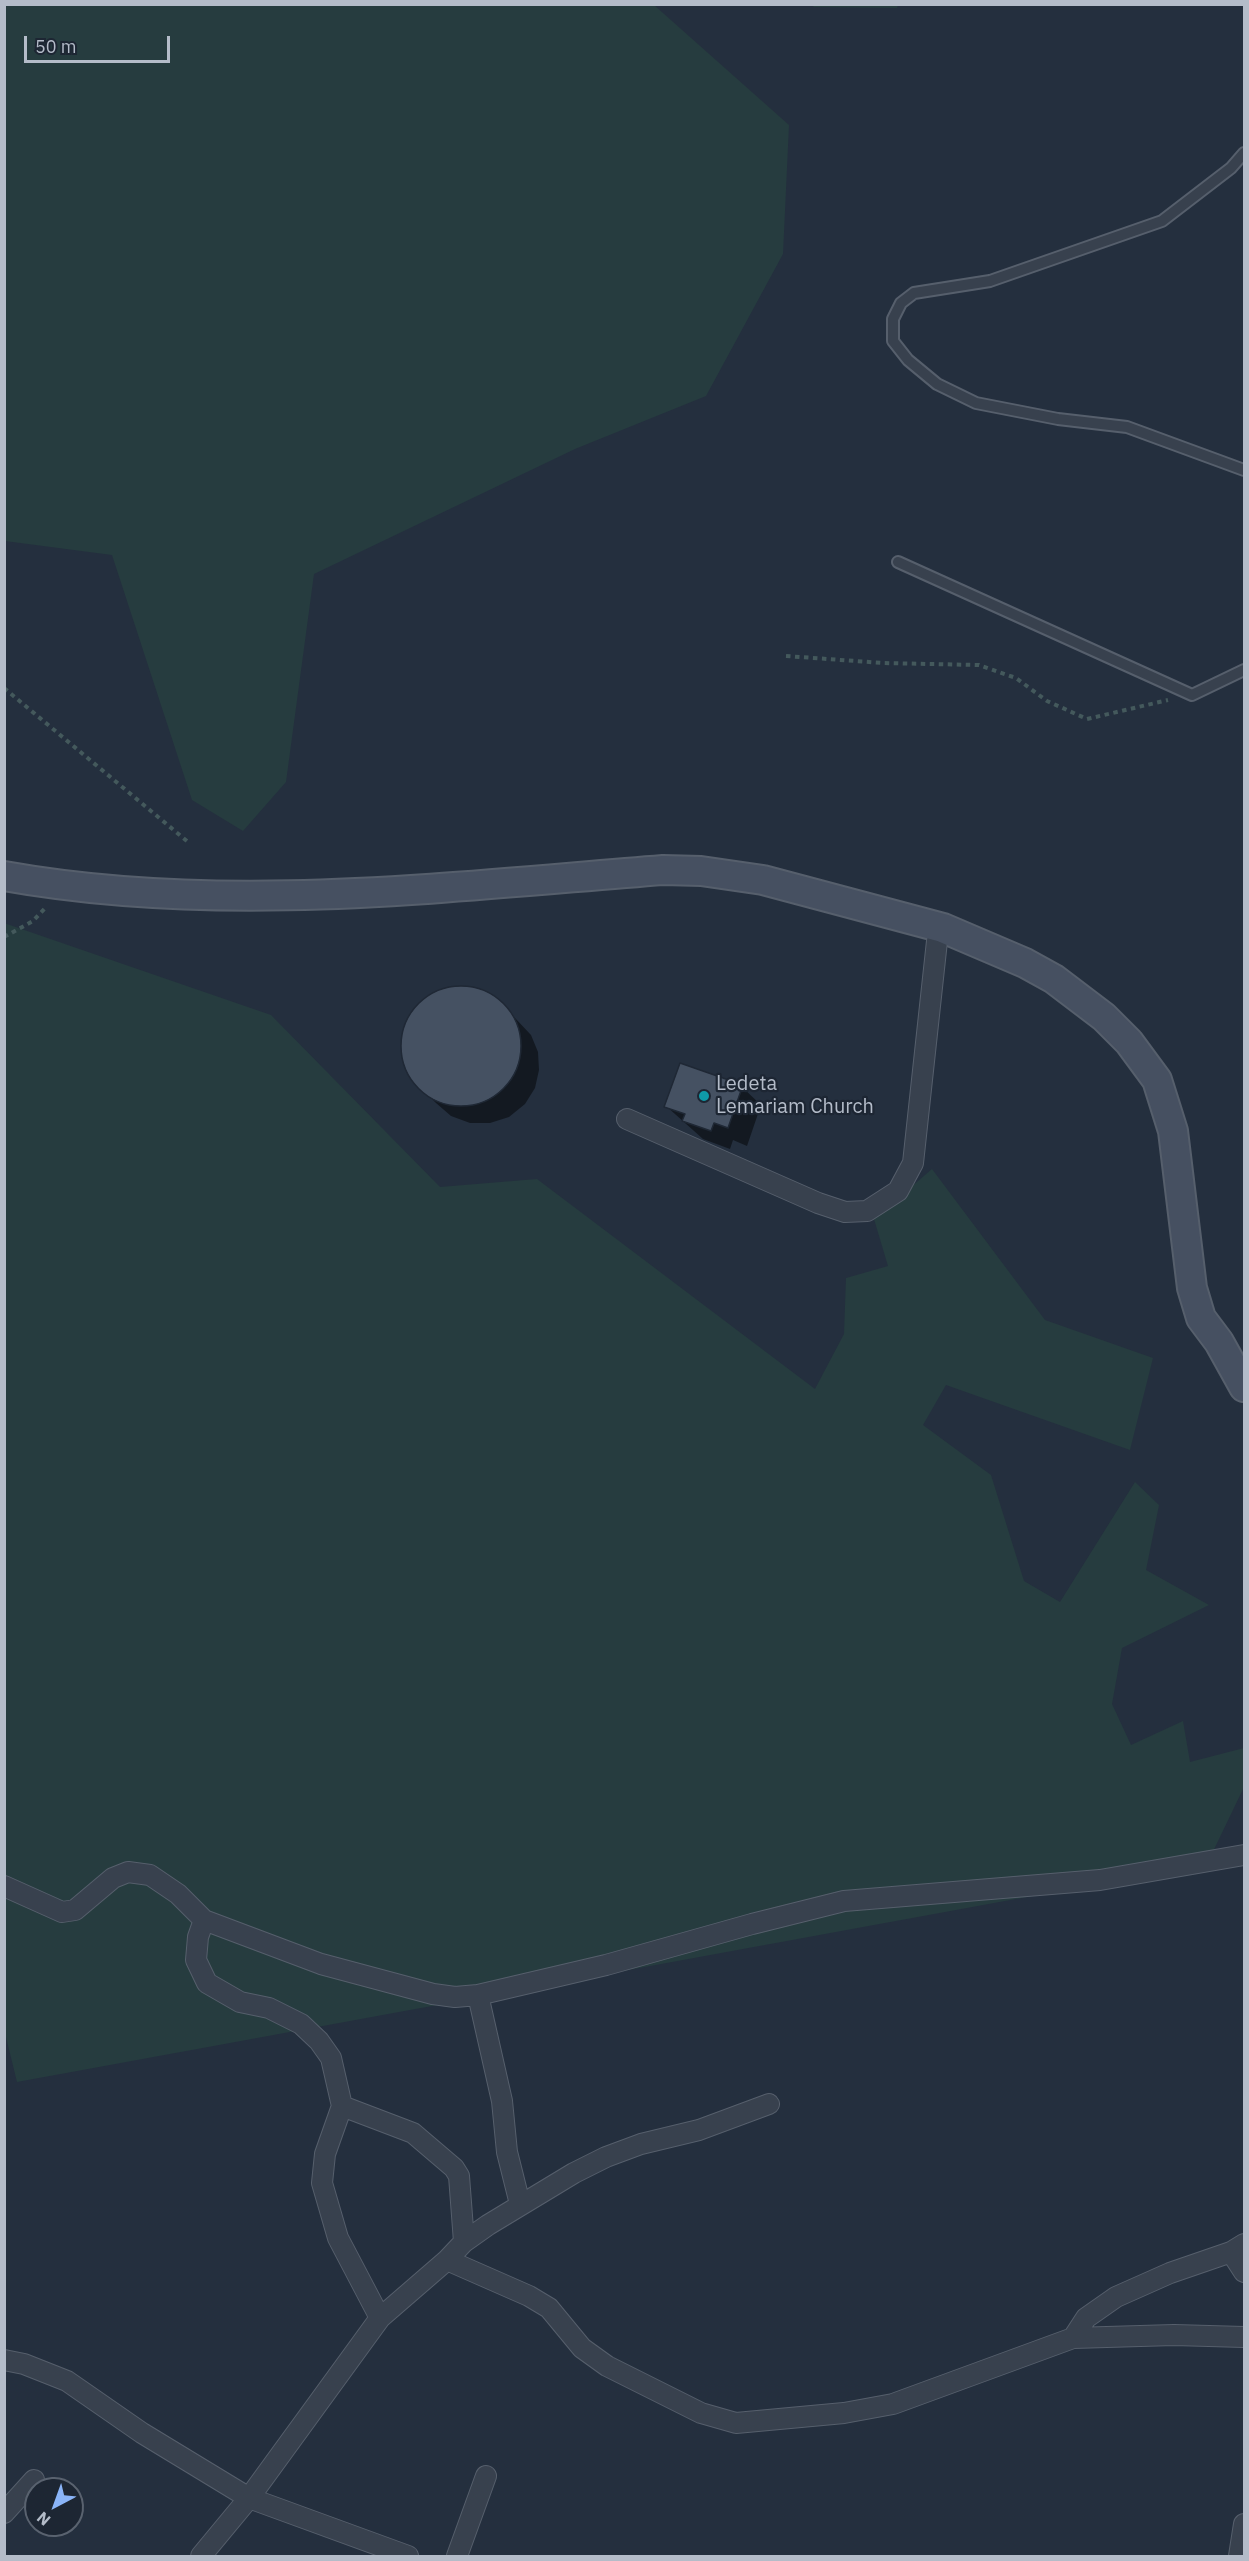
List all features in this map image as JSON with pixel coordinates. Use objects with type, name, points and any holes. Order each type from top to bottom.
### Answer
[{"type":"main road","points":[[4,876],[66,885],[193,895],[274,895],[398,891],[663,870],[701,871],[763,880],[943,928],[1054,978],[1104,1017],[1129,1042],[1157,1080],[1173,1131],[1192,1288],[1201,1318],[1219,1342],[1245,1387]]},
{"type":"street","points":[[627,1119],[818,1203],[845,1212],[867,1211],[898,1191],[913,1163],[937,941],[943,928]]},
{"type":"street","points":[[4,1886],[62,1912],[75,1910],[113,1878],[128,1872],[150,1875],[178,1894],[204,1920],[321,1964],[433,1994],[455,1997],[478,1995],[606,1965],[844,1901],[1100,1880],[1245,1855]]},
{"type":"street","points":[[204,1920],[198,1936],[196,1960],[207,1983],[240,2002],[269,2008],[302,2024],[319,2041],[331,2058],[342,2106],[325,2154],[322,2183],[338,2238],[380,2318]]},
{"type":"street","points":[[478,1995],[502,2101],[507,2151],[520,2204]]},
{"type":"street","points":[[201,2556],[249,2498],[380,2318],[447,2260],[464,2242],[520,2204],[606,2157],[699,2130],[768,2104]]},
{"type":"street","points":[[342,2106],[412,2133],[454,2168],[459,2176],[464,2242]]},
{"type":"street","points":[[1073,2338],[1086,2318],[1116,2297],[1170,2273],[1238,2248],[1245,2272]]},
{"type":"street","points":[[447,2260],[529,2296],[549,2308],[582,2348],[607,2366],[701,2413],[736,2423],[844,2413],[893,2404],[1073,2338],[1174,2335],[1245,2337]]},
{"type":"street","points":[[4,2360],[24,2364],[67,2381],[142,2433],[249,2498],[408,2556]]},
{"type":"street","points":[[457,2556],[486,2476]]},
{"type":"street","points":[[4,2513],[24,2491]]},
{"type":"street","points":[[1238,2556],[1245,2524]]},
{"type":"lane","points":[[1245,153],[1231,168],[1162,221],[990,281],[914,293],[901,303],[893,318],[893,341],[908,360],[937,384],[976,403],[1058,419],[1127,427],[1245,470]]},
{"type":"lane","points":[[897,562],[1192,694],[1245,670]]},
{"type":"path","points":[[786,656],[883,663],[979,665],[1016,678],[1047,701],[1087,719],[1192,694]]},
{"type":"path","points":[[4,687],[188,842]]},
{"type":"path","points":[[4,937],[33,921],[66,885]]},
{"type":"green space","points":[[5,4],[654,5],[789,125],[783,254],[706,396],[575,449],[314,574],[286,782],[243,831],[192,800],[112,555],[5,541]]},
{"type":"green space","points":[[811,5],[898,5],[897,8],[814,7]]},
{"type":"green space","points":[[4,923],[271,1015],[440,1187],[537,1179],[815,1389],[844,1334],[846,1278],[888,1266],[874,1219],[932,1169],[1045,1320],[1153,1358],[1130,1450],[946,1385],[923,1425],[991,1475],[1024,1581],[1060,1602],[1135,1482],[1159,1505],[1146,1570],[1209,1605],[1122,1648],[1112,1704],[1131,1745],[1183,1721],[1190,1762],[1244,1748],[1244,1787],[1207,1864],[17,2082],[4,2029]]},
{"type":"building","points":[[461,986],[484,991],[503,1004],[516,1023],[521,1046],[516,1069],[503,1088],[484,1101],[461,1106],[438,1101],[419,1088],[406,1069],[401,1046],[406,1023],[419,1004],[438,991]]},
{"type":"building","name":"Ledeta Lemariam Church","points":[[680,1063],[743,1085],[728,1128],[714,1123],[711,1131],[682,1121],[685,1114],[664,1107]]},
{"type":"place","name":"Ledeta Lemariam Church","points":[[704,1096]]}]
